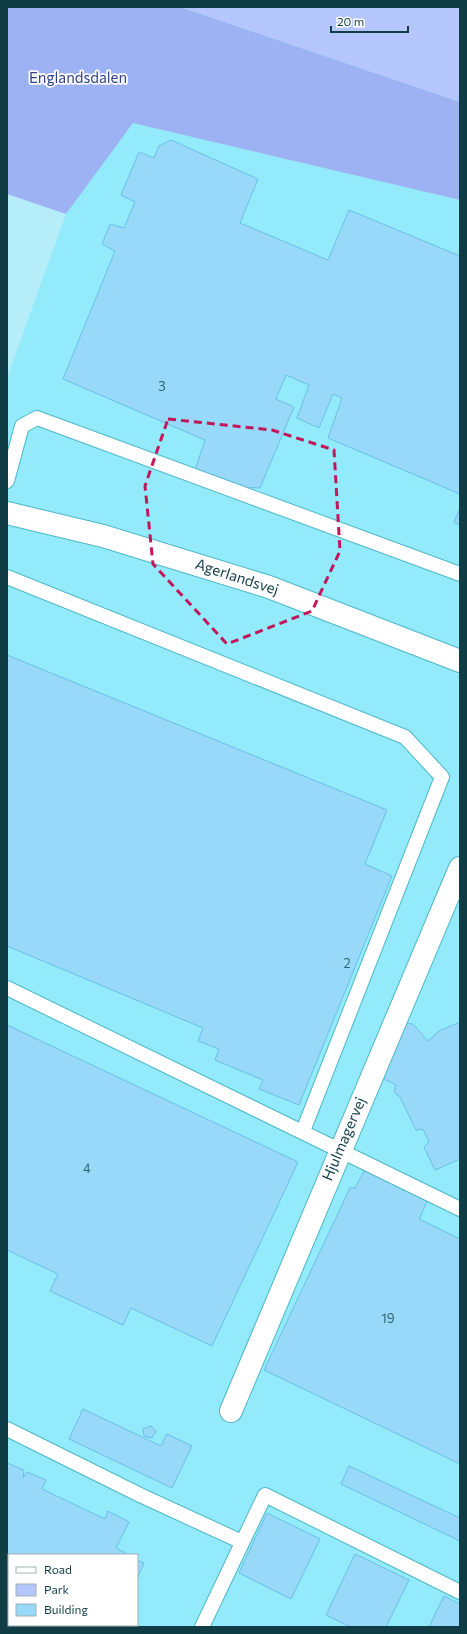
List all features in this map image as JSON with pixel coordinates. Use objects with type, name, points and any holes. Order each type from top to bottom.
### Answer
[{"type":"street","name":"Agerlandsvej","points":[[7,513],[103,536],[269,587],[460,661]]},
{"type":"street","name":"Hjulmagervej","points":[[231,1411],[340,1149],[460,868]]},
{"type":"lane","points":[[7,481],[22,426],[36,418],[460,574]]},
{"type":"lane","points":[[7,577],[405,737],[442,776],[303,1131]]},
{"type":"lane","points":[[7,988],[340,1149],[460,1209]]},
{"type":"lane","points":[[7,1429],[140,1495],[242,1542]]},
{"type":"lane","points":[[202,1627],[265,1495],[460,1592]]},
{"type":"highlighted area","points":[[168,419],[272,430],[334,450],[340,551],[312,611],[227,644],[153,564],[145,486]]},
{"type":"shaded area","points":[[133,123],[460,200],[460,1627],[7,1627],[7,378],[66,214]]},
{"type":"green space","name":"Englandsdalen","points":[[7,7],[180,7],[460,102],[460,200],[133,123],[66,214],[7,194]]},
{"type":"green space","points":[[180,7],[460,7],[460,102]]},
{"type":"building","points":[[171,140],[258,179],[240,223],[328,260],[349,210],[460,256],[460,494],[328,438],[342,398],[333,394],[319,428],[297,418],[309,385],[286,375],[276,399],[294,407],[260,488],[235,487],[195,470],[205,440],[63,379],[115,251],[102,244],[110,224],[124,228],[135,202],[121,195],[139,152],[154,158],[159,146]]},
{"type":"building","points":[[460,508],[460,525],[454,522]]},
{"type":"building","points":[[7,655],[387,810],[365,864],[392,876],[299,1105],[259,1089],[263,1080],[215,1060],[219,1049],[198,1041],[203,1028],[7,946]]},
{"type":"building","points":[[460,1022],[460,1159],[435,1170],[424,1147],[429,1142],[423,1129],[416,1130],[400,1097],[394,1092],[396,1085],[382,1078],[407,1023],[413,1024],[428,1041],[439,1031]]},
{"type":"building","points":[[7,1025],[298,1162],[212,1346],[131,1308],[123,1325],[50,1291],[58,1274],[7,1250]]},
{"type":"building","points":[[366,1168],[429,1198],[419,1219],[460,1239],[460,1464],[264,1370],[350,1188],[355,1188]]},
{"type":"building","points":[[83,1409],[161,1446],[167,1434],[192,1446],[172,1488],[69,1439]]},
{"type":"building","points":[[151,1426],[156,1431],[152,1438],[144,1436],[143,1429]]},
{"type":"building","points":[[7,1463],[24,1470],[23,1478],[27,1472],[46,1480],[42,1489],[105,1519],[108,1511],[129,1522],[116,1548],[127,1554],[8,1554],[7,1612]]},
{"type":"building","points":[[349,1466],[460,1518],[460,1541],[341,1484]]},
{"type":"building","points":[[267,1513],[320,1539],[291,1599],[239,1573]]},
{"type":"building","points":[[355,1554],[409,1580],[386,1627],[351,1627],[326,1615]]},
{"type":"building","points":[[138,1560],[144,1563],[138,1577]]},
{"type":"building","points":[[444,1596],[460,1604],[460,1627],[429,1627]]},
{"type":"building","points":[[37,1626],[116,1626],[116,1627]]}]
